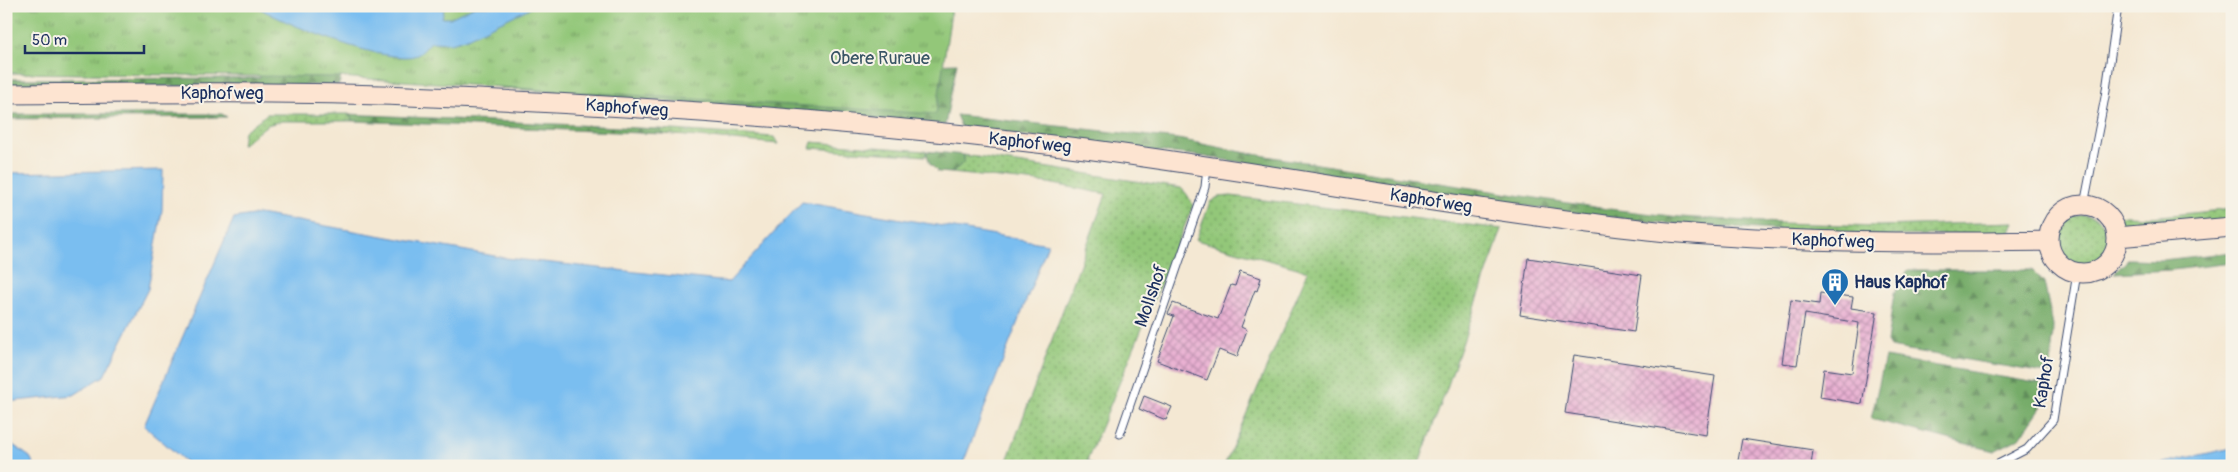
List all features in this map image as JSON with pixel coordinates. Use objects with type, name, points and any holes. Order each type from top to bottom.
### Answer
[{"type":"main road","name":"Kaphofweg","points":[[6,94],[235,93],[405,96],[574,104],[755,116],[1086,149],[1514,213],[1666,232],[1900,244],[2049,241]]},
{"type":"main road","points":[[2084,205],[2103,212],[2110,219],[2117,237],[2112,257],[2106,265],[2087,273],[2077,273],[2060,265],[2050,250],[2050,231],[2059,215],[2075,206],[2084,205]]},
{"type":"main road","points":[[2117,237],[2232,227]]},
{"type":"lane","points":[[2084,205],[2105,97],[2118,6]]},
{"type":"lane","name":"Mollshof","points":[[1120,434],[1204,187],[1207,167]]},
{"type":"lane","name":"Kaphof","points":[[1994,466],[2027,449],[2053,420],[2077,273]]},
{"type":"green space","name":"Obere Ruraue","points":[[6,6],[952,6],[936,114],[338,77],[6,73]]},
{"type":"green space","points":[[260,53],[341,77],[339,85],[6,87],[6,79],[260,78]]},
{"type":"green space","points":[[957,63],[945,125],[500,88],[502,79]]},
{"type":"green space","points":[[6,114],[222,114],[227,117],[6,119]]},
{"type":"green space","points":[[267,114],[348,114],[353,121],[282,121],[267,125],[242,145],[244,131]]},
{"type":"green space","points":[[348,114],[659,129],[664,134],[353,121]]},
{"type":"green space","points":[[956,115],[1178,139],[1247,153],[1600,208],[1680,217],[1780,223],[1773,230],[1662,223],[1559,211],[1200,156],[962,129]]},
{"type":"green space","points":[[659,129],[774,137],[778,144],[664,134]]},
{"type":"green space","points":[[812,142],[926,151],[926,156],[810,148]]},
{"type":"green space","points":[[926,151],[964,155],[964,162],[951,173],[938,172],[930,164]]},
{"type":"green space","points":[[964,155],[1181,188],[1193,206],[1087,461],[1096,466],[1005,466],[1106,194],[1048,183],[951,173],[964,162]]},
{"type":"green space","points":[[1231,196],[1502,229],[1418,466],[1224,466],[1308,271],[1196,240],[1210,202],[1218,197]]},
{"type":"green space","points":[[2232,209],[2232,221],[2114,229],[2107,222],[2104,215],[2151,217]]},
{"type":"green space","points":[[2084,215],[2094,217],[2102,222],[2107,230],[2109,240],[2107,250],[2102,258],[2094,263],[2084,265],[2074,263],[2066,258],[2061,250],[2059,240],[2061,230],[2066,222],[2074,217]]},
{"type":"green space","points":[[2014,222],[2010,233],[1890,236],[1773,230],[1780,223],[1879,226]]},
{"type":"green space","points":[[2232,252],[2232,263],[2172,270],[2114,273],[2129,259],[2163,260]]},
{"type":"green space","points":[[1908,270],[2032,270],[2044,282],[2053,326],[2051,374],[1890,347],[1887,342],[1894,293]]},
{"type":"green space","points":[[1885,357],[2048,385],[2044,403],[2020,438],[1994,451],[1871,419]]},
{"type":"water","points":[[256,6],[416,6],[444,9],[442,18],[450,18],[475,6],[534,6],[465,39],[451,43],[431,42],[419,54],[404,57],[385,55],[336,41],[287,22]]},
{"type":"water","points":[[163,170],[162,210],[148,289],[104,376],[74,395],[6,402],[6,173]]},
{"type":"water","points":[[802,202],[1048,244],[962,466],[191,466],[144,426],[234,218],[259,214],[506,258],[729,282]]},
{"type":"water","points":[[6,440],[30,457],[35,466],[6,466]]},
{"type":"water","points":[[2232,448],[2232,466],[2149,466]]},
{"type":"building","points":[[1528,258],[1642,275],[1634,332],[1520,315]]},
{"type":"building","points":[[1240,271],[1261,278],[1241,327],[1247,330],[1237,357],[1219,350],[1207,380],[1157,361],[1174,316],[1168,314],[1173,303],[1218,319],[1231,285],[1235,286]]},
{"type":"building","points":[[1820,293],[1853,297],[1851,308],[1877,312],[1862,404],[1820,397],[1824,369],[1852,373],[1859,323],[1805,314],[1797,365],[1782,363],[1791,300],[1819,304]]},
{"type":"building","points":[[1574,355],[1715,376],[1706,435],[1565,413]]},
{"type":"building","points":[[1144,396],[1172,407],[1166,420],[1139,409]]},
{"type":"building","points":[[1742,439],[1813,450],[1811,466],[1737,466]]},
{"type":"place","name":"Haus Kaphof","points":[[1835,306]]}]
